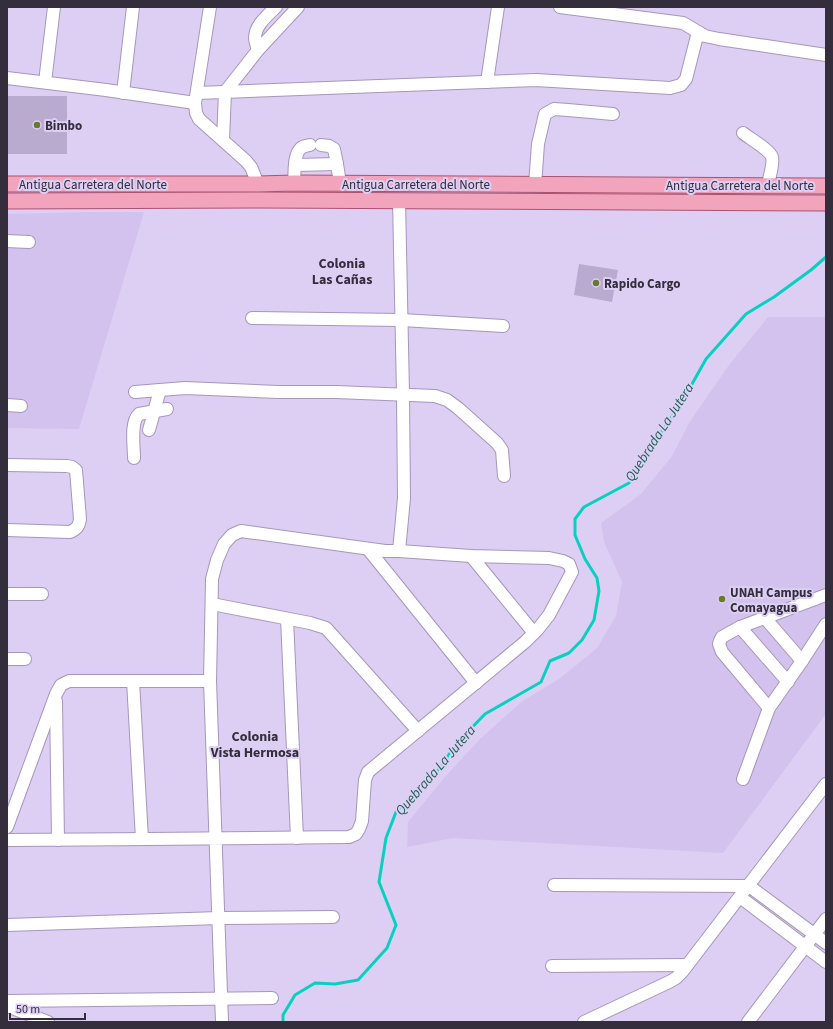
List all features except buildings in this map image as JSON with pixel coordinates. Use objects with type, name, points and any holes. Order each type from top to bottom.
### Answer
[{"type":"main road","name":"Antigua Carretera del Norte","points":[[7,184],[340,183],[826,186]]},
{"type":"main road","name":"Antigua Carretera del Norte","points":[[7,201],[400,200],[826,203]]},
{"type":"street","points":[[45,82],[54,7]]},
{"type":"street","points":[[123,93],[133,7]]},
{"type":"street","points":[[210,7],[196,98],[196,113],[199,119],[246,160],[251,167],[258,184]]},
{"type":"street","points":[[258,50],[255,38],[258,26],[276,7]]},
{"type":"street","points":[[223,140],[225,92],[258,50],[298,7]]},
{"type":"street","points":[[487,82],[498,7]]},
{"type":"street","points":[[560,7],[683,23],[705,36],[826,56]]},
{"type":"street","points":[[7,78],[123,93],[196,98],[225,92],[536,80],[670,88],[681,85],[686,79],[698,32]]},
{"type":"street","points":[[535,185],[538,144],[545,114],[554,109],[613,114]]},
{"type":"street","points":[[743,133],[767,150],[772,157],[768,185]]},
{"type":"street","points":[[294,183],[295,165],[298,152],[302,147],[315,145],[329,146],[334,150],[340,183]]},
{"type":"street","points":[[295,165],[337,164]]},
{"type":"street","points":[[399,551],[404,498],[400,200]]},
{"type":"street","points":[[7,241],[30,242]]},
{"type":"street","points":[[252,318],[402,320],[503,326]]},
{"type":"street","points":[[135,392],[185,388],[435,396],[447,400],[458,408],[497,443],[502,450],[504,476]]},
{"type":"street","points":[[149,430],[160,390]]},
{"type":"street","points":[[7,405],[21,406]]},
{"type":"street","points":[[134,458],[133,429],[137,416],[140,414],[167,409]]},
{"type":"street","points":[[7,464],[67,466],[76,470],[80,519],[79,525],[70,532],[7,530]]},
{"type":"street","points":[[7,840],[216,838],[297,838],[349,837],[356,834],[362,821],[365,780],[368,772],[526,642],[549,615],[572,572],[569,564],[549,558],[471,556],[385,551],[241,531],[232,535],[224,544],[217,560],[212,579],[210,681],[216,838],[222,998],[222,1022]]},
{"type":"street","points":[[368,549],[476,683]]},
{"type":"street","points":[[471,556],[534,633]]},
{"type":"street","points":[[7,594],[42,594]]},
{"type":"street","points":[[769,708],[722,652],[720,648],[720,641],[722,637],[740,627],[826,595]]},
{"type":"street","points":[[212,604],[310,623],[326,628],[418,731]]},
{"type":"street","points":[[765,618],[802,661]]},
{"type":"street","points":[[287,619],[297,838]]},
{"type":"street","points":[[743,779],[769,708],[826,624]]},
{"type":"street","points":[[740,627],[788,682]]},
{"type":"street","points":[[7,659],[25,659]]},
{"type":"street","points":[[7,826],[56,694],[61,685],[69,681],[210,681]]},
{"type":"street","points":[[133,681],[142,839]]},
{"type":"street","points":[[56,694],[58,840]]},
{"type":"street","points":[[584,1022],[676,978],[826,784]]},
{"type":"street","points":[[554,885],[748,886],[826,943]]},
{"type":"street","points":[[740,897],[826,962]]},
{"type":"street","points":[[7,925],[219,918],[333,917]]},
{"type":"street","points":[[748,1022],[826,918]]},
{"type":"street","points":[[552,966],[687,965]]},
{"type":"street","points":[[7,1001],[272,998]]},
{"type":"street","points":[[7,1006],[48,1022]]},
{"type":"shaded area","points":[[144,212],[79,429],[7,428],[7,214]]},
{"type":"shaded area","name":"UNAH Campus Comayagua","points":[[768,317],[826,317],[826,714],[723,853],[453,838],[407,847],[408,822],[444,778],[479,740],[521,702],[559,679],[597,648],[616,616],[622,582],[604,542],[601,523],[641,494],[672,456],[689,423],[729,365]]},
{"type":"waterway","name":"Quebrada La Jutera","points":[[283,1022],[283,1015],[295,995],[315,983],[335,984],[358,980],[387,948],[396,925],[379,882],[386,838],[396,812],[414,792],[433,777],[457,743],[485,714],[541,682],[550,661],[569,653],[582,640],[594,620],[599,591],[597,578],[585,559],[575,535],[575,519],[584,507],[629,483],[646,454],[682,402],[706,359],[746,314],[774,297],[826,257]]},
{"type":"place","name":"Bimbo","points":[[37,125]]},
{"type":"place","name":"Rapido Cargo","points":[[596,283]]},
{"type":"place","name":"UNAH Campus Comayagua","points":[[722,599]]},
{"type":"district","name":"Colonia Las Cañas","points":[[342,272]]},
{"type":"district","name":"Colonia Vista Hermosa","points":[[255,744]]}]
